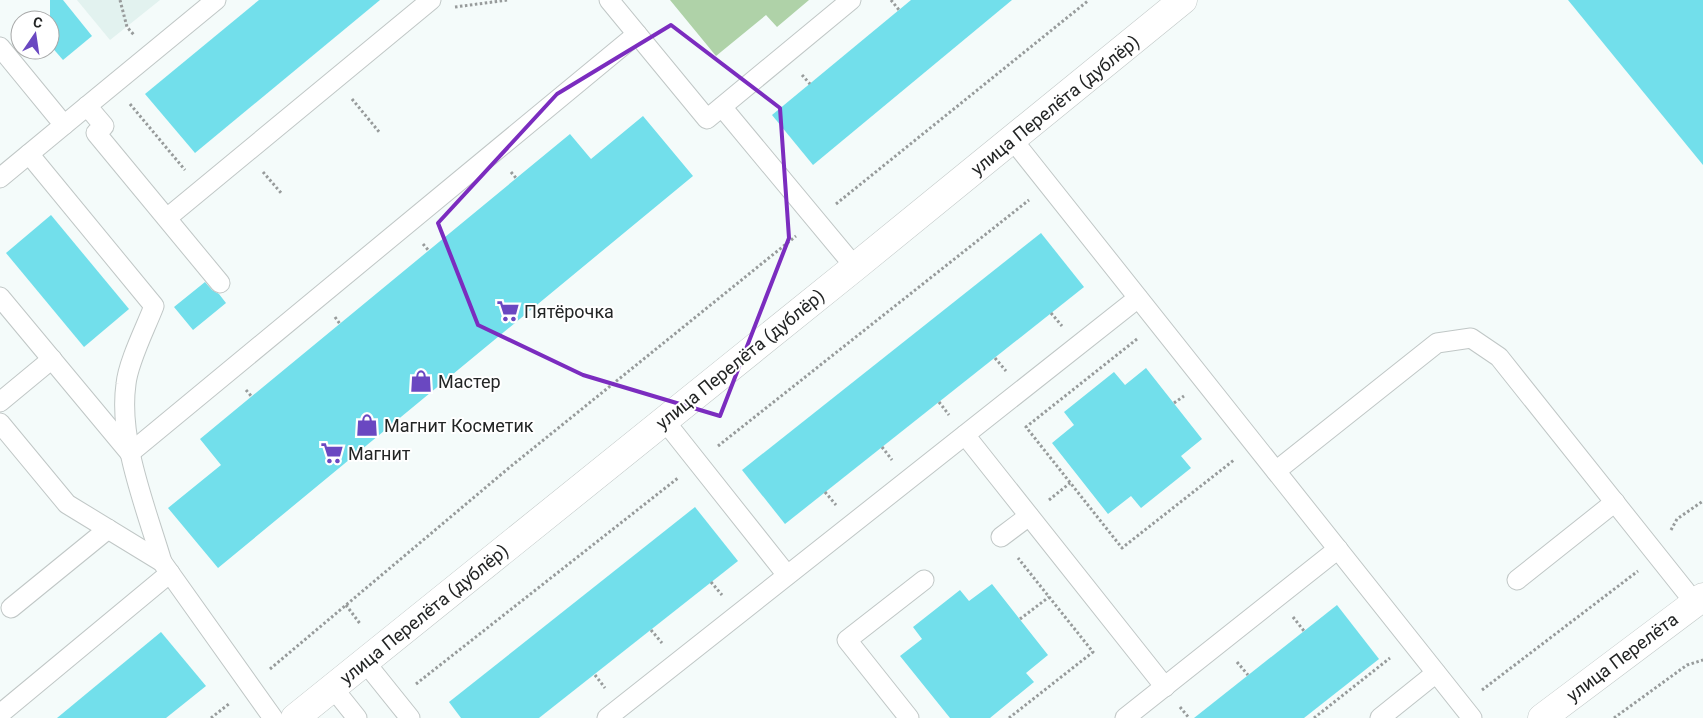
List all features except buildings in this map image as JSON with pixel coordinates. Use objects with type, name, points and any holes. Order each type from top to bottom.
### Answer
[{"type":"street","name":"улица Перелёта (дублёр)","points":[[295,718],[1183,0]]},
{"type":"street","name":"улица Перелёта","points":[[1542,718],[1699,600]]},
{"type":"lane","points":[[3,169],[29,154],[216,0]]},
{"type":"lane","points":[[609,0],[707,119],[852,0]]},
{"type":"lane","points":[[167,218],[335,79],[439,2]]},
{"type":"lane","points":[[130,453],[637,34]]},
{"type":"lane","points":[[0,47],[64,125]]},
{"type":"lane","points":[[87,106],[104,126],[96,133],[220,283]]},
{"type":"lane","points":[[722,107],[855,267]]},
{"type":"lane","points":[[1012,139],[1467,711]]},
{"type":"lane","points":[[29,154],[154,306],[126,383],[125,425],[130,453],[166,567],[273,718]]},
{"type":"lane","points":[[0,297],[130,453]]},
{"type":"lane","points":[[607,718],[787,575],[959,429],[1138,298]]},
{"type":"lane","points":[[1276,471],[1437,343],[1471,338],[1499,357],[1658,556],[1699,600]]},
{"type":"lane","points":[[0,402],[52,359]]},
{"type":"lane","points":[[664,420],[787,575]]},
{"type":"lane","points":[[0,423],[68,504],[166,567]]},
{"type":"lane","points":[[959,429],[1164,687]]},
{"type":"lane","points":[[1517,580],[1615,502]]},
{"type":"lane","points":[[1002,537],[1029,516]]},
{"type":"lane","points":[[12,608],[108,529]]},
{"type":"lane","points":[[1125,718],[1338,549]]},
{"type":"lane","points":[[0,714],[166,567]]},
{"type":"lane","points":[[909,718],[847,640],[924,580]]},
{"type":"lane","points":[[365,662],[410,718]]},
{"type":"lane","points":[[1380,718],[1436,673]]},
{"type":"lane","points":[[333,688],[357,718]]},
{"type":"path","points":[[120,0],[127,27]]},
{"type":"path","points":[[439,2],[453,8],[508,0]]},
{"type":"path","points":[[891,0],[899,10]]},
{"type":"path","points":[[269,670],[510,467],[1089,0]]},
{"type":"path","points":[[335,79],[380,133]]},
{"type":"path","points":[[114,84],[202,190]]},
{"type":"path","points":[[412,688],[1032,197]]},
{"type":"path","points":[[1051,313],[1067,333]]},
{"type":"path","points":[[1141,336],[1026,427],[1122,548],[1238,457]]},
{"type":"path","points":[[995,358],[1011,377]]},
{"type":"path","points":[[1174,404],[1187,394]]},
{"type":"path","points":[[938,402],[959,429]]},
{"type":"path","points":[[882,447],[893,460]]},
{"type":"path","points":[[825,492],[842,512]]},
{"type":"path","points":[[1467,711],[1658,556],[1677,519],[1703,501]]},
{"type":"path","points":[[1002,537],[1093,652],[1010,718]]},
{"type":"path","points":[[711,582],[727,602]]},
{"type":"path","points":[[1020,619],[1049,597]]},
{"type":"path","points":[[651,630],[667,650]]},
{"type":"path","points":[[1314,718],[1395,654]]},
{"type":"path","points":[[1614,718],[1687,665],[1703,660]]},
{"type":"path","points":[[595,674],[610,694]]},
{"type":"path","points":[[211,718],[236,698]]},
{"type":"highlighted area","points":[[671,25],[780,108],[789,238],[720,416],[583,375],[478,325],[438,223],[557,94]]},
{"type":"shaded area","points":[[77,0],[160,0],[110,40]]},
{"type":"green space","points":[[670,0],[809,0],[777,27],[766,15],[716,56]]},
{"type":"place","name":"Пятёрочка","points":[[508,311]]},
{"type":"place","name":"Мастер","points":[[421,381]]},
{"type":"place","name":"Магнит Косметик","points":[[367,425]]},
{"type":"place","name":"Магнит","points":[[332,453]]}]
